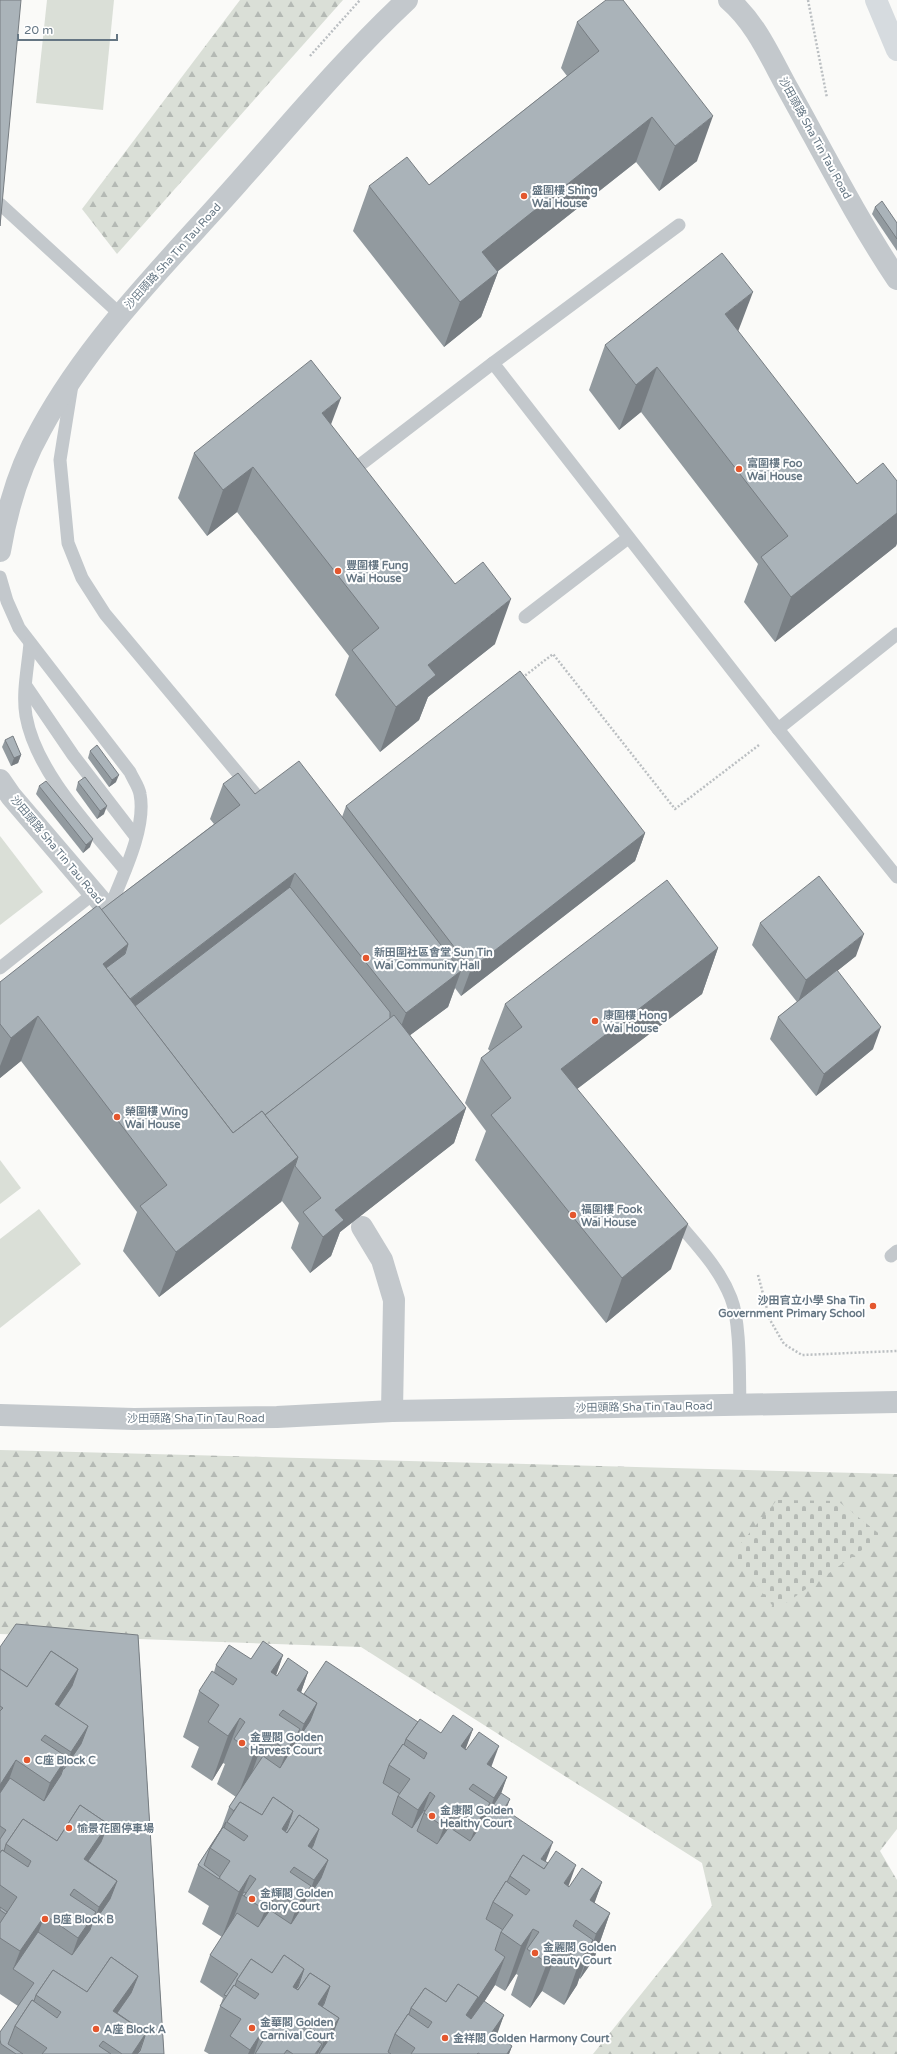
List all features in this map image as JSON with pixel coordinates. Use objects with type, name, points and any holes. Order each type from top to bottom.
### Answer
[{"type":"highway","points":[[876,0],[897,50]]},
{"type":"street","name":"沙田頭路 Sha Tin Tau Road","points":[[0,551],[2,523],[16,485],[40,429],[74,376],[121,315],[352,54],[407,0]]},
{"type":"street","name":"沙田頭路 Sha Tin Tau Road","points":[[729,0],[764,43],[782,79],[870,239],[897,279]]},
{"type":"street","name":"沙田頭路 Sha Tin Tau Road","points":[[0,780],[11,796],[112,915]]},
{"type":"street","points":[[362,1227],[382,1260],[394,1300],[392,1412]]},
{"type":"street","name":"沙田頭路 Sha Tin Tau Road","points":[[0,1415],[134,1419],[277,1417],[392,1412],[897,1402]]},
{"type":"lane","points":[[0,204],[89,283],[121,315]]},
{"type":"lane","points":[[356,468],[493,363],[680,226]]},
{"type":"lane","points":[[493,363],[778,729],[897,877]]},
{"type":"lane","points":[[74,376],[60,460],[68,543],[82,578],[105,614],[262,802]]},
{"type":"lane","points":[[525,617],[628,538]]},
{"type":"lane","points":[[0,577],[7,601],[19,628],[130,772],[140,793],[142,815],[112,915]]},
{"type":"lane","points":[[778,729],[897,634]]},
{"type":"lane","points":[[30,644],[26,686],[26,715],[34,745],[48,774],[125,870]]},
{"type":"lane","points":[[26,686],[73,756],[136,837]]},
{"type":"lane","points":[[0,968],[93,894]]},
{"type":"lane","points":[[666,1208],[716,1270],[732,1299],[736,1316],[740,1405]]},
{"type":"path","points":[[808,0],[828,102]]},
{"type":"path","points":[[516,682],[554,654],[674,809],[778,729]]},
{"type":"path","points":[[758,1275],[770,1320],[784,1344],[802,1355],[897,1351]]},
{"type":"green space","points":[[47,0],[114,0],[103,110],[36,103]]},
{"type":"green space","points":[[240,0],[343,0],[117,254],[82,209]]},
{"type":"green space","points":[[0,836],[43,892],[0,925]]},
{"type":"green space","points":[[0,1160],[21,1188],[0,1204]]},
{"type":"green space","points":[[39,1209],[81,1264],[0,1328],[0,1239]]},
{"type":"green space","points":[[0,1450],[897,1474],[897,1829],[880,1851],[897,1880],[897,2054],[593,2054],[712,1906],[702,1863],[361,1647],[0,1634]]},
{"type":"green space","points":[[777,1500],[838,1501],[882,1536],[776,1610],[732,1554]]},
{"type":"building","points":[[0,0],[21,0],[0,226]]},
{"type":"building","points":[[606,0],[623,0],[713,116],[675,146],[652,117],[482,252],[498,272],[460,302],[369,186],[407,157],[429,185],[599,51],[577,22]]},
{"type":"building","points":[[882,201],[897,223],[897,239],[875,207]]},
{"type":"building","points":[[722,253],[753,292],[725,314],[857,484],[883,463],[897,481],[897,513],[791,597],[761,557],[788,536],[657,367],[636,385],[605,345]]},
{"type":"building","points":[[311,360],[341,398],[322,413],[455,584],[483,562],[511,599],[428,665],[436,675],[396,707],[352,650],[379,628],[253,467],[223,490],[194,453]]},
{"type":"building","points":[[520,671],[645,833],[471,969],[346,806]]},
{"type":"building","points":[[13,736],[21,755],[14,758],[5,740]]},
{"type":"building","points":[[97,745],[119,775],[112,780],[90,751]]},
{"type":"building","points":[[299,761],[461,971],[406,1013],[295,873],[130,999],[106,968],[125,954],[128,944],[101,910],[240,805],[223,784],[238,773],[255,794]]},
{"type":"building","points":[[85,777],[107,806],[100,811],[78,782]]},
{"type":"building","points":[[46,781],[93,839],[86,845],[39,786]]},
{"type":"building","points":[[819,876],[864,934],[806,980],[760,923]]},
{"type":"building","points":[[667,880],[718,948],[561,1069],[688,1224],[622,1278],[491,1115],[511,1098],[481,1058],[522,1027],[505,1004]]},
{"type":"building","points":[[290,887],[390,1012],[390,1019],[265,1115],[262,1111],[233,1133],[135,1006]]},
{"type":"building","points":[[98,905],[128,944],[103,964],[233,1133],[262,1111],[298,1157],[176,1252],[140,1206],[167,1185],[38,1016],[11,1038],[0,1024],[0,982]]},
{"type":"building","points":[[837,970],[881,1027],[824,1074],[778,1017]]},
{"type":"building","points":[[394,1015],[466,1108],[335,1210],[344,1220],[323,1237],[303,1212],[321,1198],[295,1166],[298,1157],[265,1115]]},
{"type":"building","points":[[16,1624],[138,1635],[164,2054],[137,2054],[140,2051],[146,2033],[117,2013],[131,1993],[138,1976],[111,1957],[87,1992],[53,1970],[36,1995],[34,2001],[32,2000],[15,2026],[8,2044],[23,2054],[16,2054],[1,2044],[0,2032],[34,1983],[13,1969],[38,1932],[72,1955],[110,1899],[117,1881],[88,1861],[101,1842],[108,1824],[80,1805],[57,1841],[23,1819],[6,1844],[4,1851],[2,1850],[0,1853],[0,1839],[6,1830],[0,1826],[0,1793],[10,1778],[44,1801],[61,1775],[63,1769],[81,1744],[88,1726],[58,1707],[72,1686],[78,1669],[51,1651],[27,1687],[0,1669],[0,1647]]},
{"type":"building","points":[[263,1641],[283,1655],[271,1672],[277,1676],[288,1658],[308,1672],[297,1690],[317,1703],[304,1724],[283,1710],[279,1715],[300,1729],[287,1750],[265,1736],[254,1753],[234,1739],[245,1722],[240,1718],[228,1736],[208,1722],[219,1705],[199,1691],[212,1671],[233,1685],[237,1679],[216,1665],[229,1645],[251,1659]]},
{"type":"building","points":[[51,1651],[78,1669],[55,1704],[88,1726],[71,1752],[45,1735],[41,1740],[67,1757],[50,1783],[16,1760],[0,1785],[0,1711],[3,1708],[0,1706],[0,1669],[27,1687]]},
{"type":"building","points":[[326,1661],[418,1722],[406,1739],[404,1745],[403,1744],[389,1765],[383,1783],[400,1794],[392,1814],[412,1828],[424,1810],[425,1811],[417,1831],[437,1844],[449,1827],[470,1841],[501,1793],[510,1799],[504,1809],[553,1842],[541,1859],[548,1863],[544,1869],[523,1855],[493,1902],[486,1919],[503,1930],[495,1950],[505,1957],[477,2000],[478,1997],[458,1984],[446,2002],[425,1988],[395,2034],[388,2052],[391,2054],[319,2054],[332,2035],[339,2018],[322,2007],[330,1986],[310,1973],[298,1990],[296,1989],[304,1969],[284,1955],[272,1973],[251,1959],[237,1980],[235,1986],[234,1985],[227,1996],[224,1995],[238,1974],[210,1955],[237,1913],[258,1927],[270,1910],[291,1924],[307,1897],[308,1898],[321,1878],[328,1860],[311,1849],[319,1829],[299,1815],[287,1833],[285,1832],[293,1811],[273,1797],[262,1815],[240,1802],[234,1811],[229,1807],[263,1756],[280,1768],[296,1740],[297,1741],[310,1721],[317,1703],[304,1694]]},
{"type":"building","points":[[453,1715],[473,1729],[461,1746],[466,1750],[479,1732],[499,1746],[487,1764],[507,1777],[494,1798],[473,1784],[469,1789],[490,1803],[477,1823],[455,1809],[444,1827],[424,1813],[435,1796],[430,1792],[418,1810],[398,1796],[410,1779],[389,1765],[403,1744],[424,1759],[427,1753],[406,1739],[420,1719],[441,1733]]},
{"type":"building","points":[[273,1797],[293,1811],[282,1829],[287,1833],[299,1815],[319,1829],[308,1846],[328,1860],[314,1880],[294,1867],[290,1872],[311,1886],[297,1906],[276,1892],[265,1910],[244,1896],[256,1879],[250,1875],[239,1892],[219,1878],[230,1861],[210,1848],[223,1827],[244,1841],[248,1836],[227,1822],[240,1802],[262,1815]]},
{"type":"building","points":[[80,1805],[108,1824],[84,1859],[117,1881],[99,1907],[74,1889],[70,1895],[96,1912],[78,1938],[45,1915],[20,1951],[0,1938],[0,1923],[17,1897],[0,1885],[0,1853],[2,1850],[28,1867],[31,1861],[6,1844],[23,1819],[57,1841]]},
{"type":"building","points":[[226,1822],[224,1828],[223,1827],[210,1848],[204,1865],[220,1877],[219,1879],[198,1865]]},
{"type":"building","points":[[556,1851],[576,1865],[564,1883],[569,1887],[582,1868],[602,1882],[590,1900],[610,1913],[596,1934],[576,1920],[573,1926],[593,1940],[580,1960],[559,1946],[547,1963],[527,1949],[539,1932],[533,1929],[521,1946],[501,1932],[513,1915],[493,1902],[506,1881],[526,1895],[530,1890],[510,1876],[523,1855],[544,1869]]},
{"type":"building","points":[[0,1907],[7,1912],[6,1914],[0,1910]]},
{"type":"building","points":[[284,1955],[304,1969],[293,1987],[298,1990],[310,1973],[330,1986],[318,2004],[339,2018],[325,2038],[304,2024],[300,2029],[322,2044],[315,2054],[293,2054],[287,2050],[284,2054],[255,2054],[266,2036],[261,2033],[250,2050],[230,2036],[241,2019],[220,2006],[234,1985],[255,1999],[259,1994],[237,1980],[251,1959],[272,1973]]},
{"type":"building","points":[[111,1957],[138,1976],[113,2011],[146,2033],[132,2054],[122,2054],[103,2041],[99,2046],[111,2054],[42,2054],[47,2048],[15,2026],[32,2000],[57,2018],[61,2012],[36,1995],[53,1970],[87,1992]]},
{"type":"building","points":[[458,1984],[478,1997],[466,2015],[471,2019],[484,2001],[504,2015],[492,2032],[512,2046],[507,2054],[411,2054],[415,2048],[395,2034],[408,2014],[428,2028],[432,2022],[411,2008],[425,1988],[446,2002]]},
{"type":"place","name":"盛圍樓 Shing Wai House","points":[[524,196]]},
{"type":"place","name":"富圍樓 Foo Wai House","points":[[739,469]]},
{"type":"place","name":"豐圍樓 Fung Wai House","points":[[338,571]]},
{"type":"place","name":"新田圍社區會堂 Sun Tin Wai Community Hall","points":[[366,958]]},
{"type":"place","name":"康圍樓 Hong Wai House","points":[[595,1021]]},
{"type":"place","name":"榮圍樓 Wing Wai House","points":[[117,1117]]},
{"type":"place","name":"福圍樓 Fook Wai House","points":[[573,1215]]},
{"type":"place","name":"沙田官立小學 Sha Tin Government Primary School","points":[[873,1306]]},
{"type":"place","name":"金豐閣 Golden Harvest Court","points":[[242,1743]]},
{"type":"place","name":"C座 Block C","points":[[27,1760]]},
{"type":"place","name":"金康閣 Golden Healthy Court","points":[[432,1816]]},
{"type":"place","name":"愉景花園停車場","points":[[69,1828]]},
{"type":"place","name":"金輝閣 Golden Glory Court","points":[[252,1899]]},
{"type":"place","name":"B座 Block B","points":[[45,1919]]},
{"type":"place","name":"金麗閣 Golden Beauty Court","points":[[535,1953]]},
{"type":"place","name":"金華閣 Golden Carnival Court","points":[[252,2028]]},
{"type":"place","name":"A座 Block A","points":[[96,2029]]},
{"type":"place","name":"金祥閣 Golden Harmony Court","points":[[445,2038]]}]
